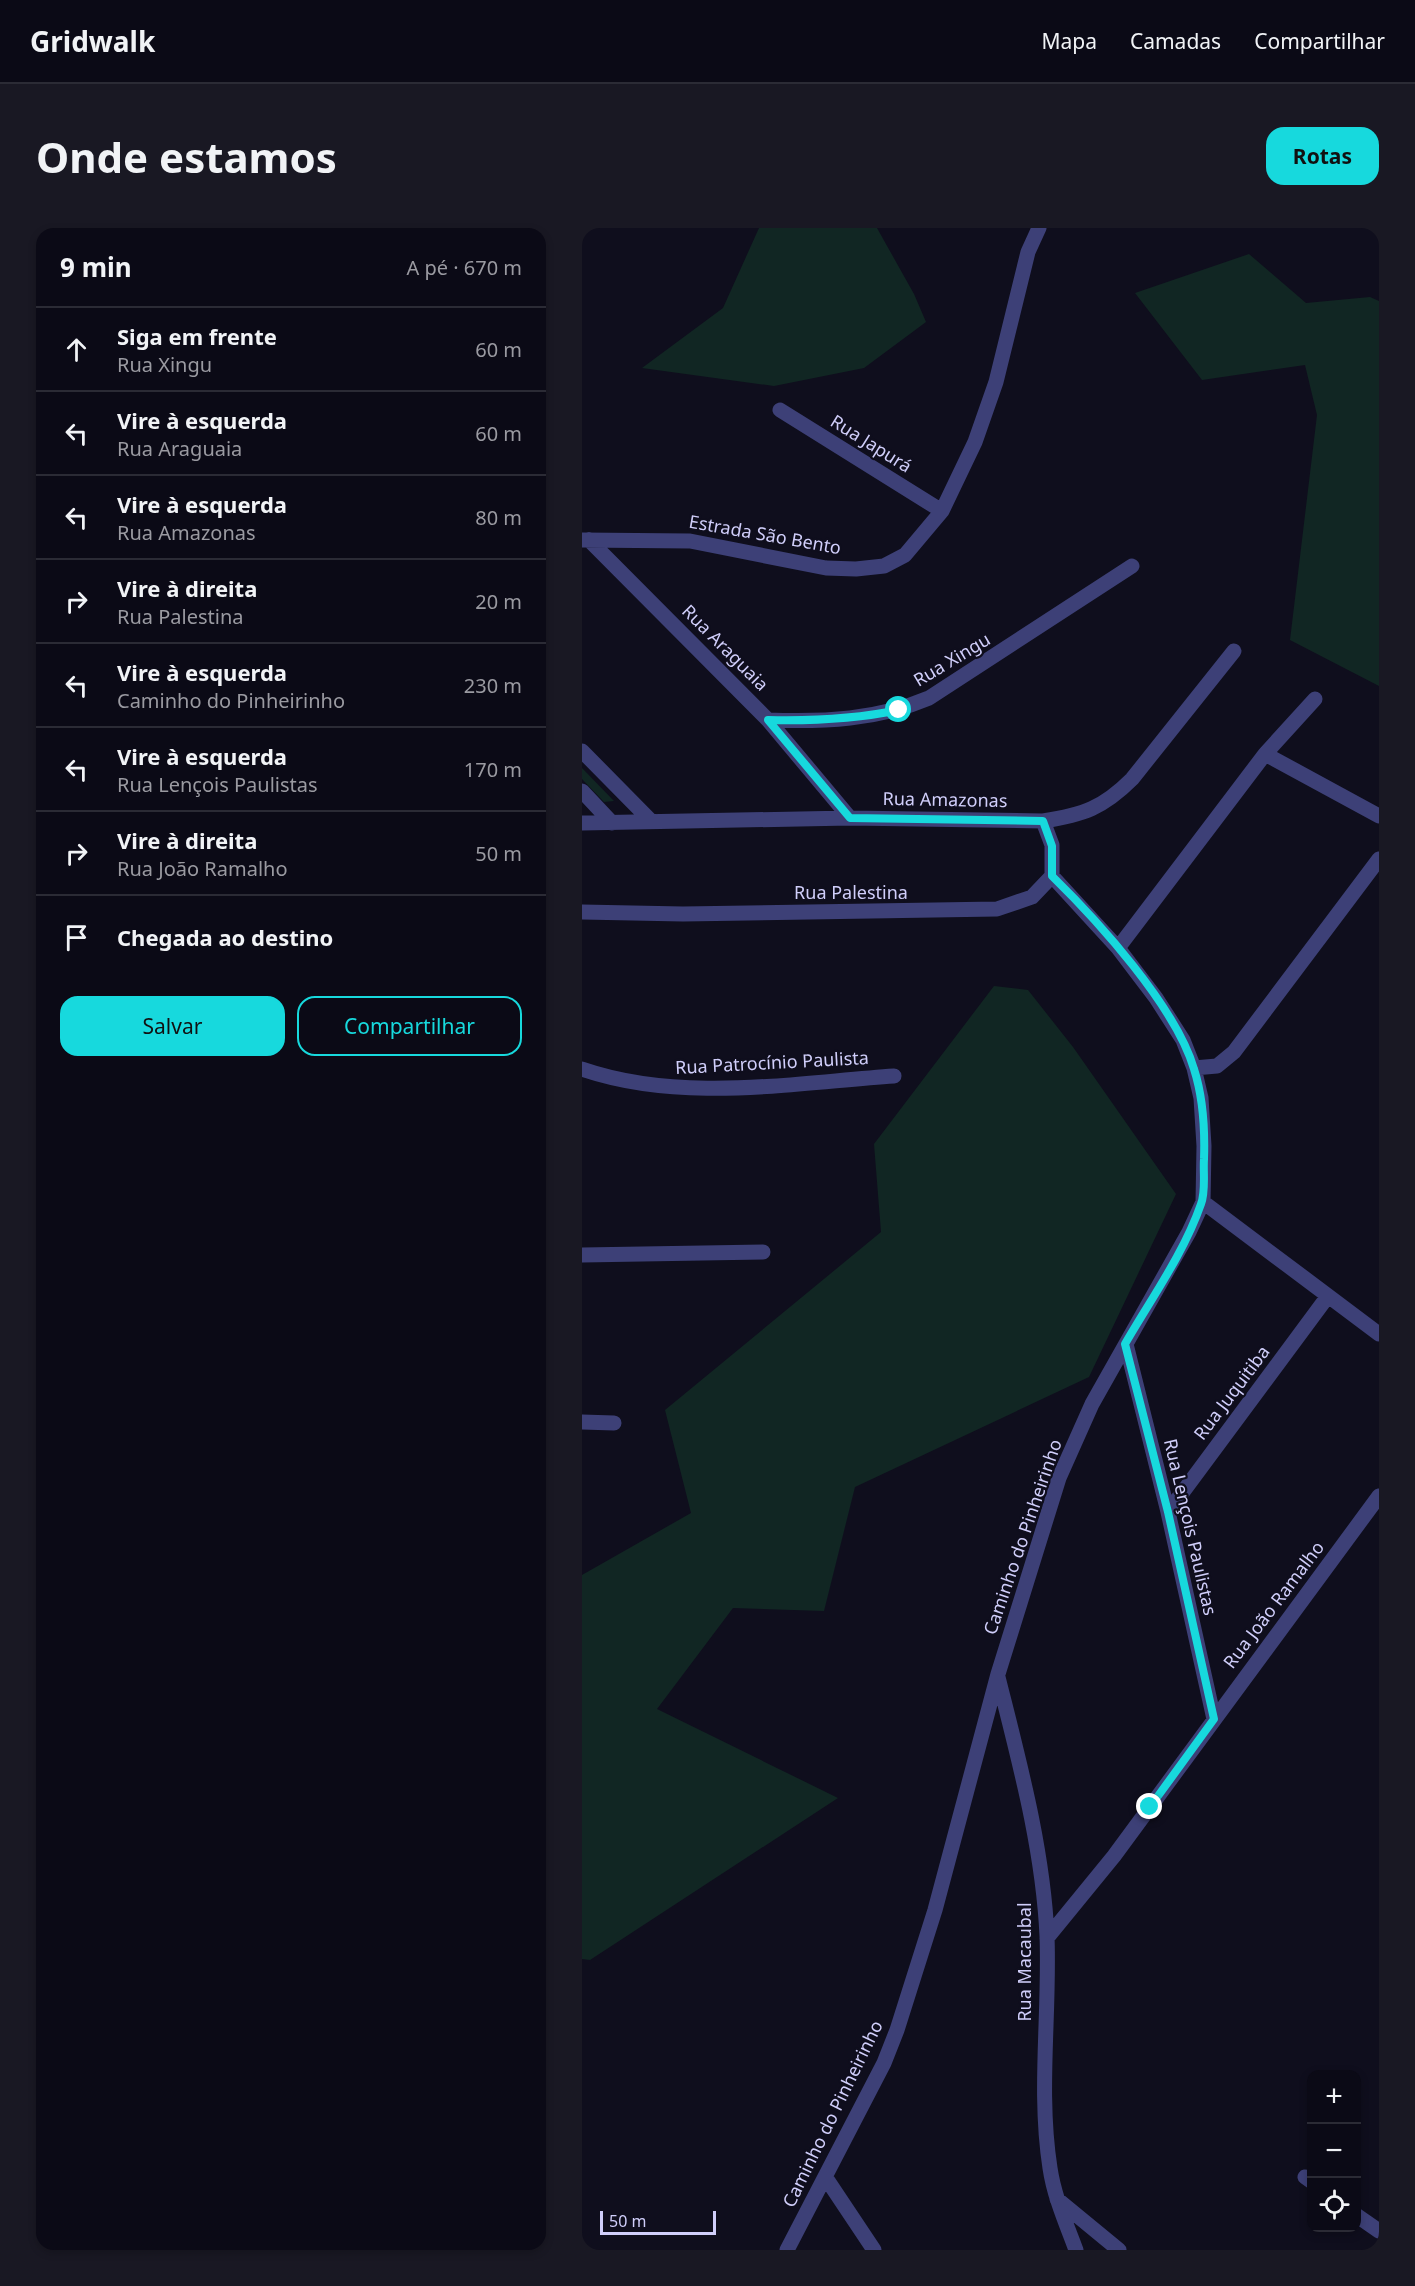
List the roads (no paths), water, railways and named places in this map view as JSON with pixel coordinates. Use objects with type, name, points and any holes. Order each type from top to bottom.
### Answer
[{"type":"street","name":"Estrada São Bento","points":[[585,540],[690,541],[826,568],[856,569],[885,566],[906,555],[942,511],[975,442],[996,382],[1028,252],[1039,228]]},
{"type":"street","name":"Rua Japurá","points":[[780,410],[942,511]]},
{"type":"street","name":"Rua Araguaia","points":[[585,540],[768,720],[850,818]]},
{"type":"street","name":"Rua Xingu","points":[[768,720],[867,717],[899,710],[929,698],[1132,566]]},
{"type":"street","name":"Rua Amazonas","points":[[582,823],[850,818],[1043,821],[1073,817],[1098,808],[1114,797],[1132,779],[1234,651]]},
{"type":"street","points":[[1118,948],[1265,754],[1315,699]]},
{"type":"street","points":[[582,751],[651,821]]},
{"type":"street","points":[[1265,754],[1379,816]]},
{"type":"street","points":[[582,791],[612,823]]},
{"type":"street","points":[[1043,821],[1052,846],[1052,876]]},
{"type":"street","points":[[1194,1068],[1217,1066],[1234,1052],[1379,859]]},
{"type":"street","name":"Caminho do Pinheirinho","points":[[787,2250],[884,2063],[915,1979],[998,1674],[1059,1479],[1092,1404],[1189,1232],[1203,1202],[1204,1146],[1201,1098],[1194,1068],[1177,1032],[1118,948],[1052,876]]},
{"type":"street","name":"Rua Palestina","points":[[582,912],[683,914],[976,910],[1018,903],[1032,897],[1052,876]]},
{"type":"street","name":"Rua Patrocínio Paulista","points":[[582,1069],[630,1083],[668,1088],[710,1088],[894,1076]]},
{"type":"street","points":[[1203,1202],[1379,1334]]},
{"type":"street","points":[[582,1255],[763,1252]]},
{"type":"street","name":"Rua Juquitiba","points":[[1168,1512],[1328,1296]]},
{"type":"street","name":"Rua Lençois Paulistas","points":[[1125,1344],[1168,1512],[1214,1719]]},
{"type":"street","points":[[582,1422],[614,1423]]},
{"type":"street","name":"Rua João Ramalho","points":[[1047,1938],[1114,1856],[1379,1496]]},
{"type":"street","name":"Rua Macaubal","points":[[998,1674],[1035,1839],[1044,1896],[1047,1938],[1046,2135],[1057,2199],[1076,2250]]},
{"type":"street","points":[[826,2178],[874,2250]]},
{"type":"street","points":[[1057,2199],[1119,2250]]},
{"type":"street","points":[[1361,2218],[1379,2231]]}]
